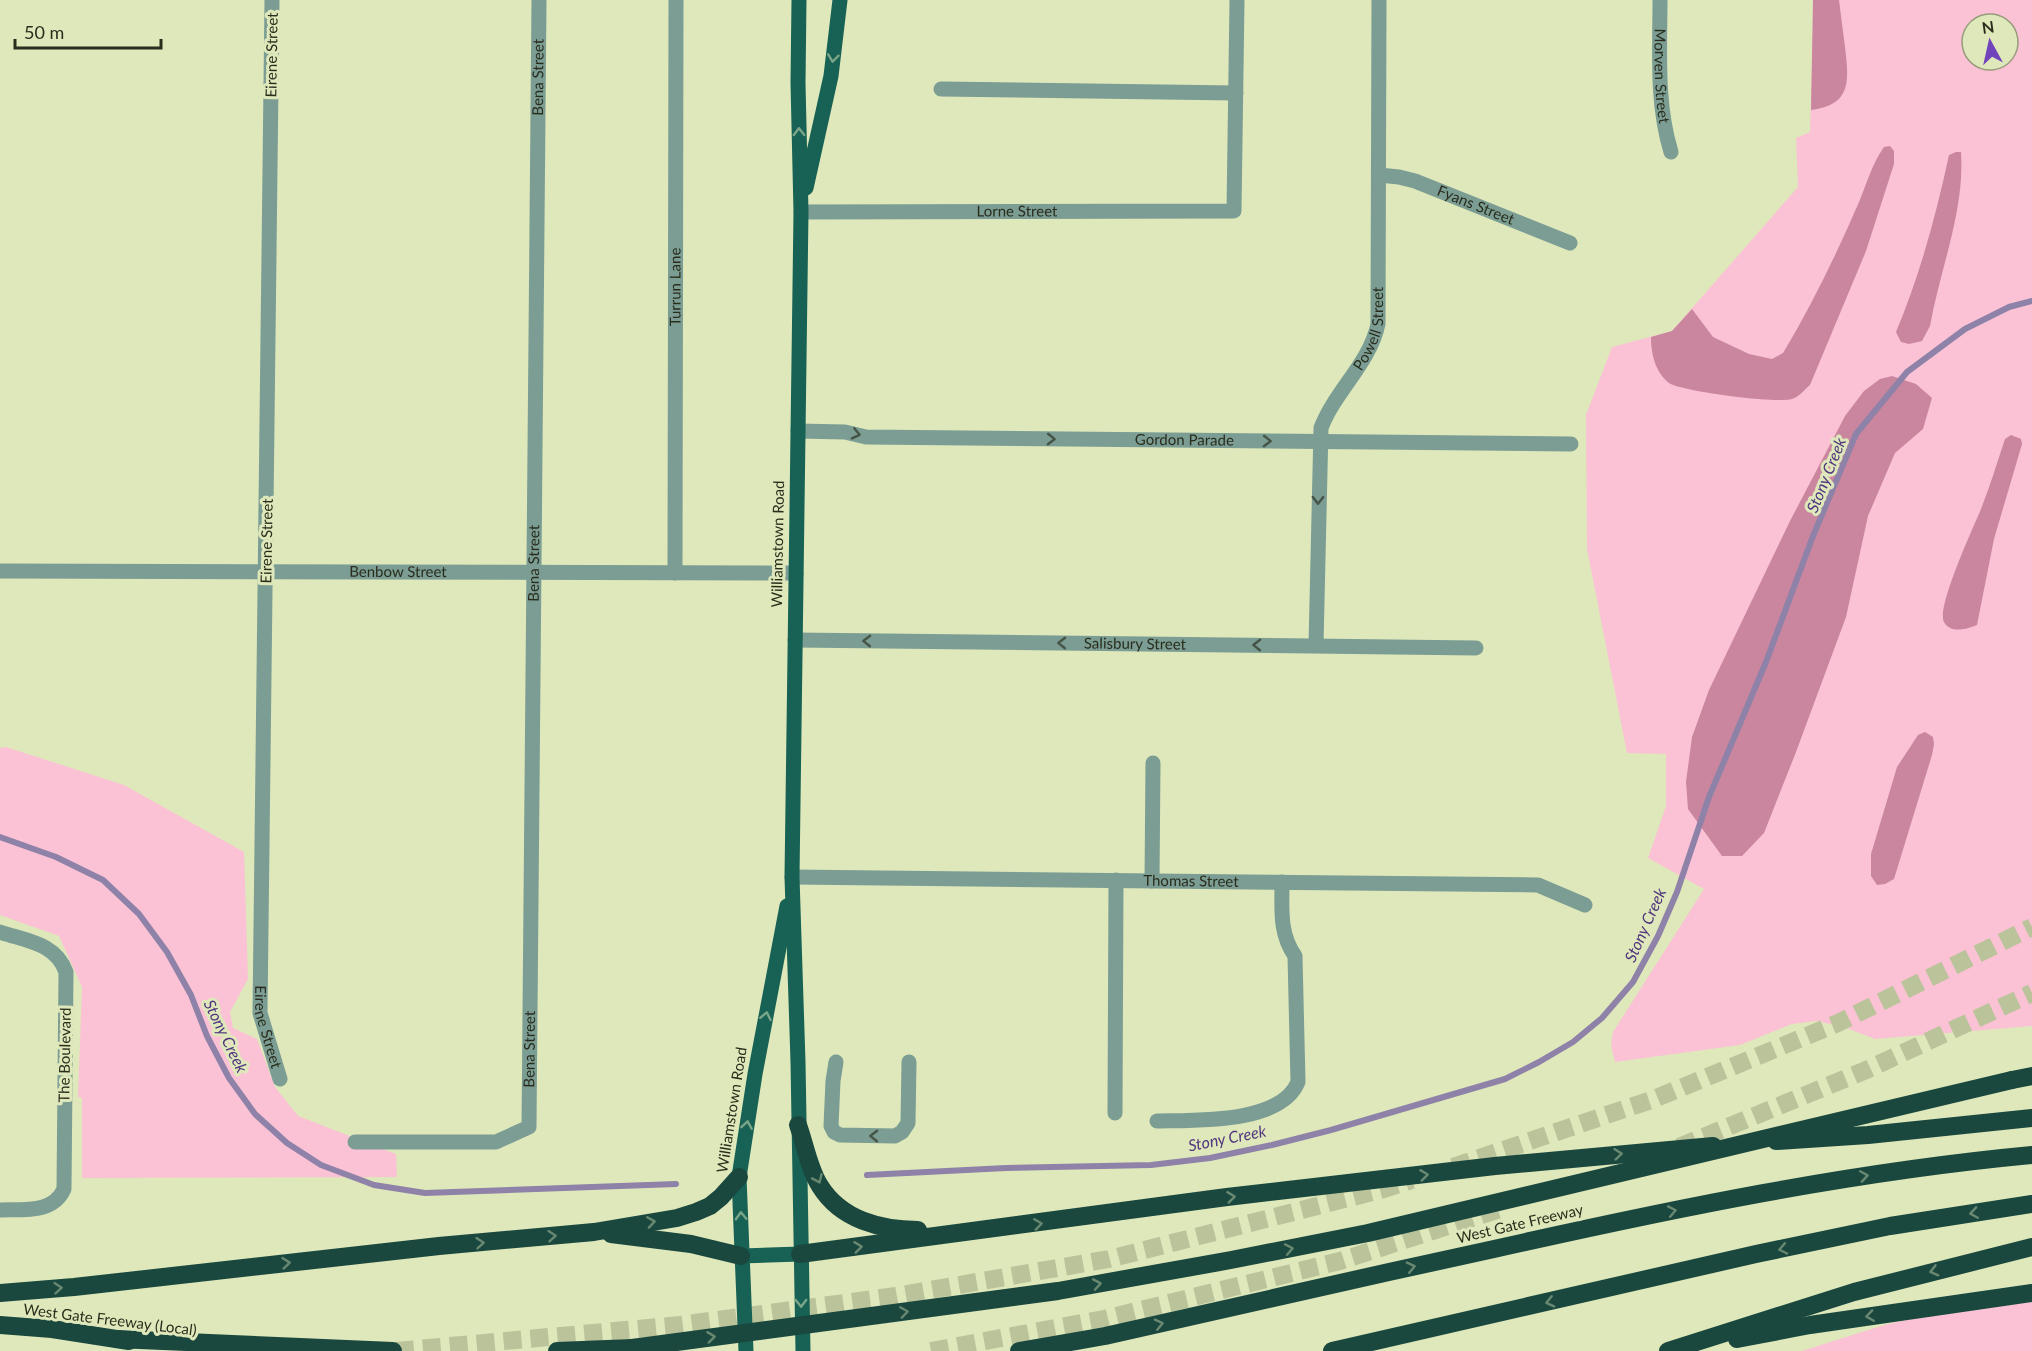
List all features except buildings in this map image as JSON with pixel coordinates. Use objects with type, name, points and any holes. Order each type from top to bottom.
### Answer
[{"type":"highway","points":[[557,1351],[632,1348],[1058,1291],[1231,1260],[1368,1233],[2032,1076]]},
{"type":"highway","points":[[800,1254],[980,1232],[1227,1197],[1495,1166],[1653,1150],[1868,1135],[2032,1118]]},
{"type":"highway","points":[[798,1125],[819,1184],[831,1201],[849,1213],[867,1222],[894,1230],[980,1232]]},
{"type":"highway","name":"West Gate Freeway","points":[[1020,1351],[1105,1336],[1603,1224],[1779,1190],[1917,1168],[2032,1155]]},
{"type":"highway","points":[[0,1293],[74,1287],[439,1246],[594,1232],[677,1218],[696,1212],[710,1206],[739,1177]]},
{"type":"highway","points":[[1332,1351],[1856,1233],[2032,1204]]},
{"type":"highway","points":[[594,1232],[691,1244],[741,1256]]},
{"type":"highway","points":[[1668,1351],[1854,1292],[2032,1247]]},
{"type":"highway","points":[[1677,1351],[1810,1325],[2032,1293]]},
{"type":"highway","name":"West Gate Freeway (Local)","points":[[0,1325],[52,1329],[215,1351]]},
{"type":"highway","points":[[117,1339],[393,1351]]},
{"type":"main road","name":"Williamstown Road","points":[[799,0],[801,212],[792,877],[803,1351]]},
{"type":"main road","name":"Williamstown Road","points":[[801,212],[831,76],[840,0]]},
{"type":"main road","name":"Williamstown Road","points":[[746,1351],[739,1177],[755,1074],[792,877]]},
{"type":"main road","points":[[741,1256],[800,1254]]},
{"type":"street","name":"Eirene Street","points":[[272,0],[260,1013],[280,1079]]},
{"type":"street","name":"Bena Street","points":[[355,1142],[496,1142],[529,1127],[539,0]]},
{"type":"street","name":"Turrun Lane","points":[[675,573],[676,0]]},
{"type":"street","points":[[941,89],[1236,93],[1237,0]]},
{"type":"street","name":"Powell Street","points":[[1316,645],[1321,428],[1327,413],[1376,334],[1379,312],[1379,0]]},
{"type":"street","name":"Morven Street","points":[[1660,0],[1660,103],[1663,127],[1671,152]]},
{"type":"street","name":"Lorne Street","points":[[801,212],[1234,211],[1236,93]]},
{"type":"street","name":"Fyans Street","points":[[1379,175],[1415,181],[1570,243]]},
{"type":"street","name":"Gordon Parade","points":[[798,431],[845,432],[866,437],[1571,444]]},
{"type":"street","name":"Benbow Street","points":[[0,571],[796,573]]},
{"type":"street","name":"Salisbury Street","points":[[795,640],[1476,648]]},
{"type":"street","points":[[1152,881],[1153,763]]},
{"type":"street","name":"Thomas Street","points":[[792,877],[1538,885],[1585,905]]},
{"type":"street","points":[[1115,1113],[1116,880]]},
{"type":"street","points":[[1157,1121],[1206,1120],[1256,1113],[1278,1103],[1294,1092],[1298,1082],[1295,956],[1287,944],[1282,924],[1282,882]]},
{"type":"street","name":"The Boulevard","points":[[0,932],[50,949],[63,963],[66,972],[64,1189],[60,1199],[42,1208],[0,1209]]},
{"type":"street","points":[[836,1062],[831,1126],[834,1132],[840,1135],[894,1136],[902,1132],[908,1123],[909,1062]]},
{"type":"shaded area","points":[[1813,0],[1839,0],[1847,81],[1841,97],[1834,103],[1811,110]]},
{"type":"shaded area","points":[[1814,0],[2032,0],[2032,1026],[1875,1039],[1844,1027],[1817,1021],[1792,1024],[1740,1045],[1615,1062],[1611,1045],[1613,1032],[1704,889],[1648,858],[1666,806],[1666,754],[1627,753],[1587,549],[1586,415],[1612,347],[1672,331],[1798,187],[1796,138],[1810,132]]},
{"type":"shaded area","points":[[1890,146],[1894,151],[1894,164],[1866,251],[1810,385],[1792,399],[1768,400],[1691,390],[1669,383],[1664,379],[1655,362],[1651,337],[1672,331],[1692,309],[1713,337],[1749,354],[1772,359],[1783,353],[1833,260],[1876,160],[1884,147]]},
{"type":"shaded area","points":[[1961,152],[1961,174],[1956,218],[1930,326],[1922,341],[1909,344],[1901,342],[1896,332],[1927,245],[1949,155]]},
{"type":"shaded area","points":[[1892,376],[1916,384],[1932,398],[1923,429],[1895,453],[1868,516],[1846,617],[1764,833],[1742,856],[1722,856],[1688,809],[1686,782],[1692,737],[1709,690],[1790,521],[1845,416],[1864,391],[1880,379]]},
{"type":"shaded area","points":[[2011,435],[2021,439],[2022,444],[1994,539],[1977,625],[1964,629],[1950,628],[1944,622],[1943,614],[1950,585],[1984,500],[2005,439]]},
{"type":"shaded area","points":[[1925,732],[1933,737],[1932,755],[1894,879],[1877,885],[1871,876],[1871,854],[1897,767],[1918,735]]},
{"type":"shaded area","points":[[6,747],[124,785],[244,852],[248,979],[230,1012],[233,1028],[257,1039],[275,1087],[298,1116],[396,1154],[397,1177],[82,1178],[82,1098],[78,1097],[82,987],[59,936],[0,915],[0,748]]},
{"type":"shaded area","points":[[2032,1292],[2032,1351],[1802,1351],[1884,1325]]},
{"type":"waterway","name":"Stony Creek","points":[[867,1175],[1006,1168],[1151,1165],[1210,1158],[1331,1130],[1505,1079],[1573,1042],[1602,1018],[1633,982],[1658,936],[1677,892],[1709,797],[1766,662],[1813,536],[1856,434],[1907,372],[1965,329],[2009,307],[2032,301]]},
{"type":"waterway","name":"Stony Creek","points":[[0,837],[56,857],[103,880],[139,914],[167,952],[191,995],[207,1036],[229,1078],[255,1114],[287,1143],[321,1165],[374,1185],[425,1193],[676,1184]]},
{"type":"tunnel","points":[[1453,1167],[1654,1099],[1838,1023],[2032,927]]},
{"type":"tunnel","points":[[1679,1147],[1864,1071],[2032,993]]},
{"type":"tunnel","points":[[396,1351],[680,1325],[896,1296],[1109,1259],[1412,1180]]},
{"type":"tunnel","points":[[931,1351],[1104,1319],[1340,1261],[1500,1209]]}]
